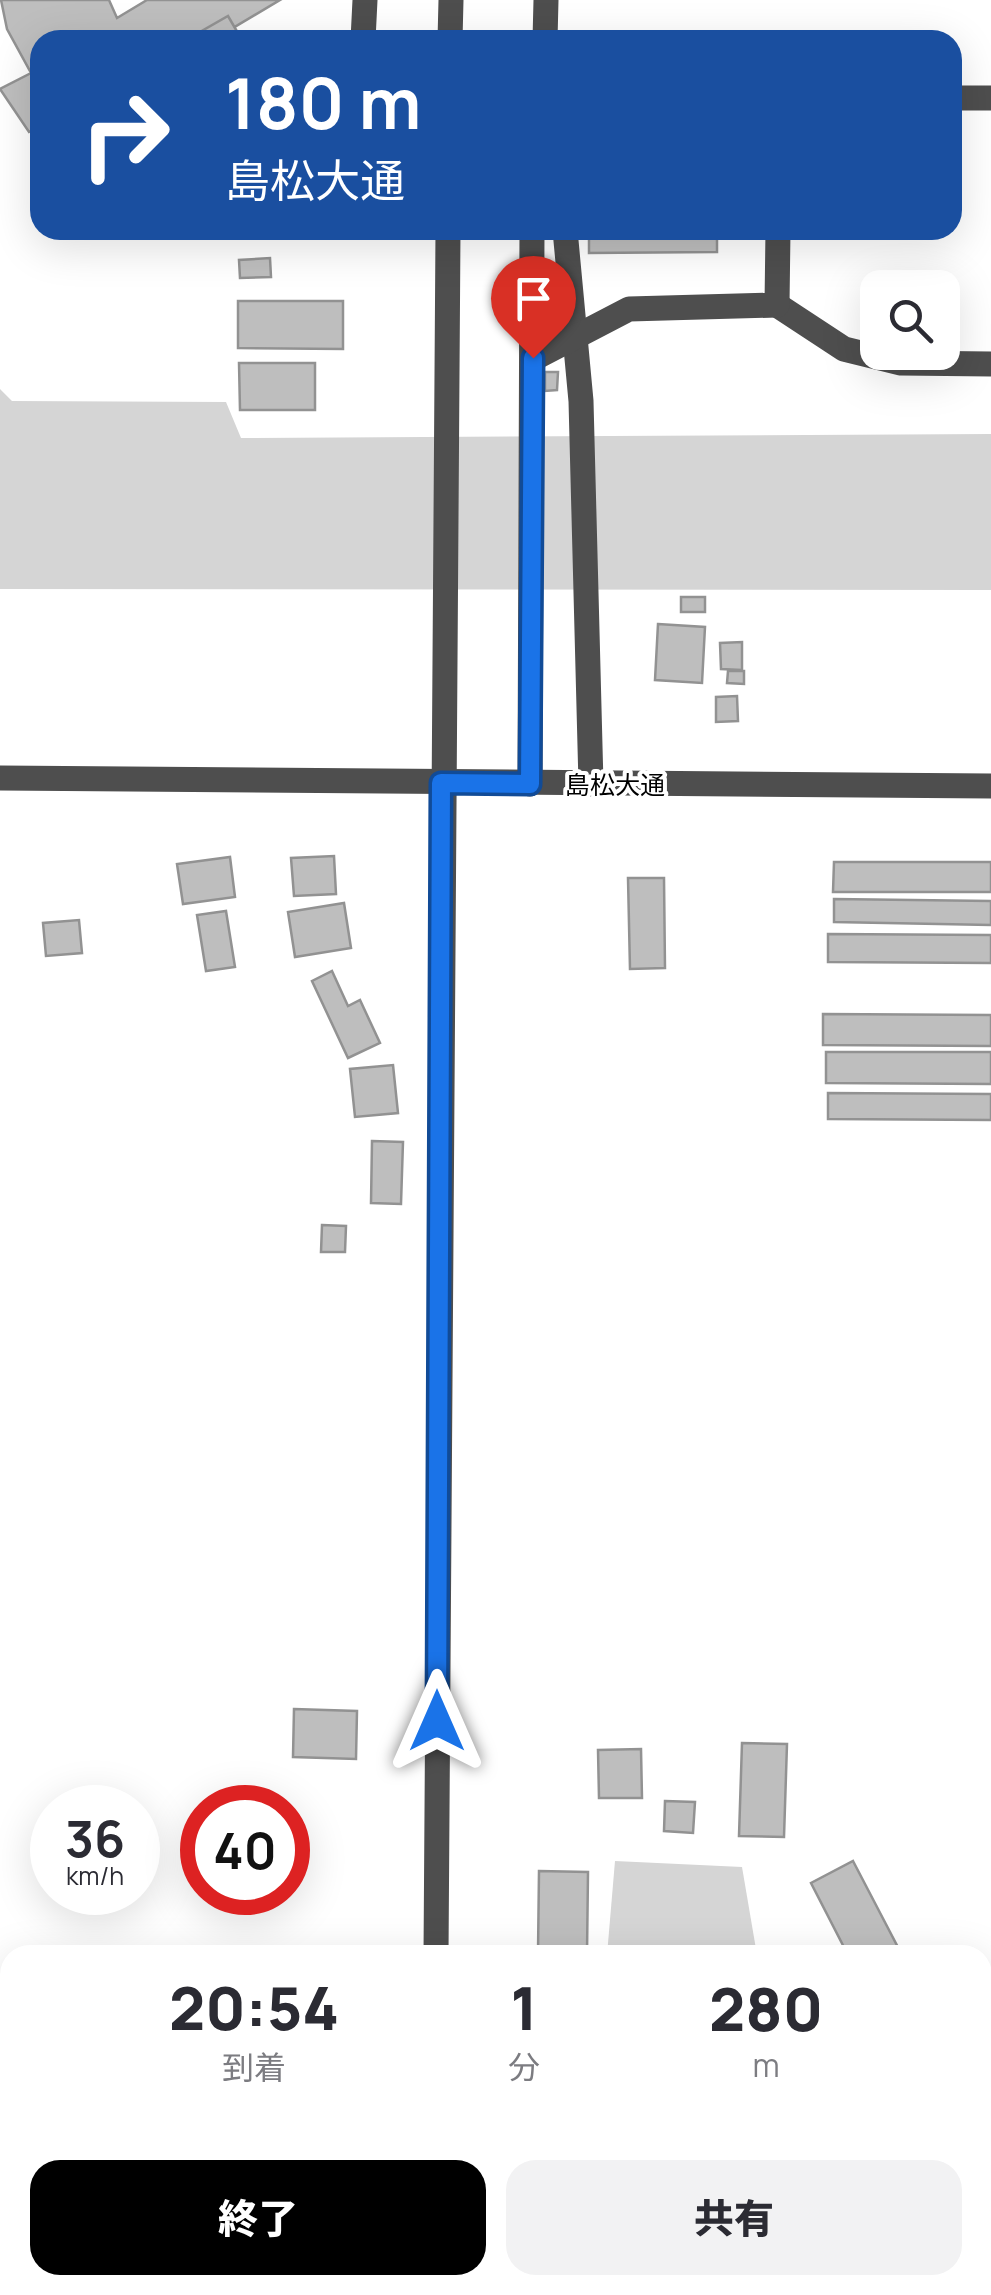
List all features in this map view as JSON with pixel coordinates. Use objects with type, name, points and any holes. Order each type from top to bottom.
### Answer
[{"type":"street","points":[[363,30],[364,0]]},
{"type":"street","points":[[450,30],[451,0]]},
{"type":"street","points":[[545,30],[546,0]]},
{"type":"street","points":[[962,98],[991,98]]},
{"type":"street","points":[[436,1945],[441,783],[448,240]]},
{"type":"street","points":[[530,784],[532,240]]},
{"type":"street","points":[[565,240],[581,401],[591,784]]},
{"type":"street","points":[[777,305],[778,240]]},
{"type":"street","points":[[533,358],[629,309],[777,305],[844,349],[901,363],[991,364]]},
{"type":"street","name":"島松大通","points":[[0,778],[991,786]]},
{"type":"shaded area","points":[[0,389],[12,401],[226,402],[241,438],[991,434],[991,590],[0,589]]},
{"type":"shaded area","points":[[615,1861],[742,1867],[755,1945],[608,1945]]},
{"type":"building","points":[[1,0],[109,0],[117,18],[147,0],[280,0],[230,30],[30,30],[30,71],[7,29]]},
{"type":"building","points":[[228,16],[236,30],[204,30]]},
{"type":"building","points":[[30,74],[30,132],[29,132],[0,89]]},
{"type":"building","points":[[589,240],[717,240],[717,252],[589,253]]},
{"type":"building","points":[[270,258],[271,277],[240,278],[239,260]]},
{"type":"building","points":[[238,301],[343,301],[343,349],[238,348]]},
{"type":"building","points":[[239,363],[315,363],[315,410],[240,410]]},
{"type":"building","points":[[545,372],[558,372],[557,390],[545,391]]},
{"type":"building","points":[[681,597],[705,597],[705,612],[681,612]]},
{"type":"building","points":[[658,624],[705,627],[702,683],[655,680]]},
{"type":"building","points":[[742,642],[742,670],[721,669],[720,643]]},
{"type":"building","points":[[728,671],[744,671],[744,684],[727,683]]},
{"type":"building","points":[[737,696],[738,721],[716,722],[716,697]]},
{"type":"building","points":[[334,856],[336,894],[294,896],[291,858]]},
{"type":"building","points":[[230,857],[235,897],[183,904],[177,864]]},
{"type":"building","points":[[834,862],[991,862],[991,892],[833,892]]},
{"type":"building","points":[[628,878],[664,878],[665,968],[630,969]]},
{"type":"building","points":[[834,899],[991,901],[991,925],[834,922]]},
{"type":"building","points":[[344,903],[351,948],[295,957],[288,912]]},
{"type":"building","points":[[226,911],[235,967],[206,971],[197,915]]},
{"type":"building","points":[[79,920],[82,953],[46,956],[43,923]]},
{"type":"building","points":[[828,934],[991,935],[991,963],[828,962]]},
{"type":"building","points":[[332,971],[348,1006],[360,1000],[380,1043],[348,1058],[312,981]]},
{"type":"building","points":[[823,1014],[991,1015],[991,1046],[823,1045]]},
{"type":"building","points":[[826,1052],[991,1052],[991,1084],[826,1083]]},
{"type":"building","points":[[393,1065],[398,1113],[355,1117],[350,1069]]},
{"type":"building","points":[[828,1093],[991,1094],[991,1120],[828,1119]]},
{"type":"building","points":[[372,1141],[403,1142],[401,1204],[371,1203]]},
{"type":"building","points":[[322,1225],[346,1226],[345,1252],[321,1252]]},
{"type":"building","points":[[294,1709],[357,1711],[356,1759],[293,1757]]},
{"type":"building","points":[[742,1743],[787,1744],[784,1837],[739,1836]]},
{"type":"building","points":[[641,1749],[642,1798],[599,1798],[598,1750]]},
{"type":"building","points":[[665,1801],[695,1802],[693,1833],[664,1831]]},
{"type":"building","points":[[853,1861],[897,1945],[843,1945],[811,1883]]},
{"type":"building","points":[[539,1871],[588,1872],[587,1945],[538,1945]]},
{"type":"route","points":[[437,1721],[441,783],[530,784],[533,358]]}]
